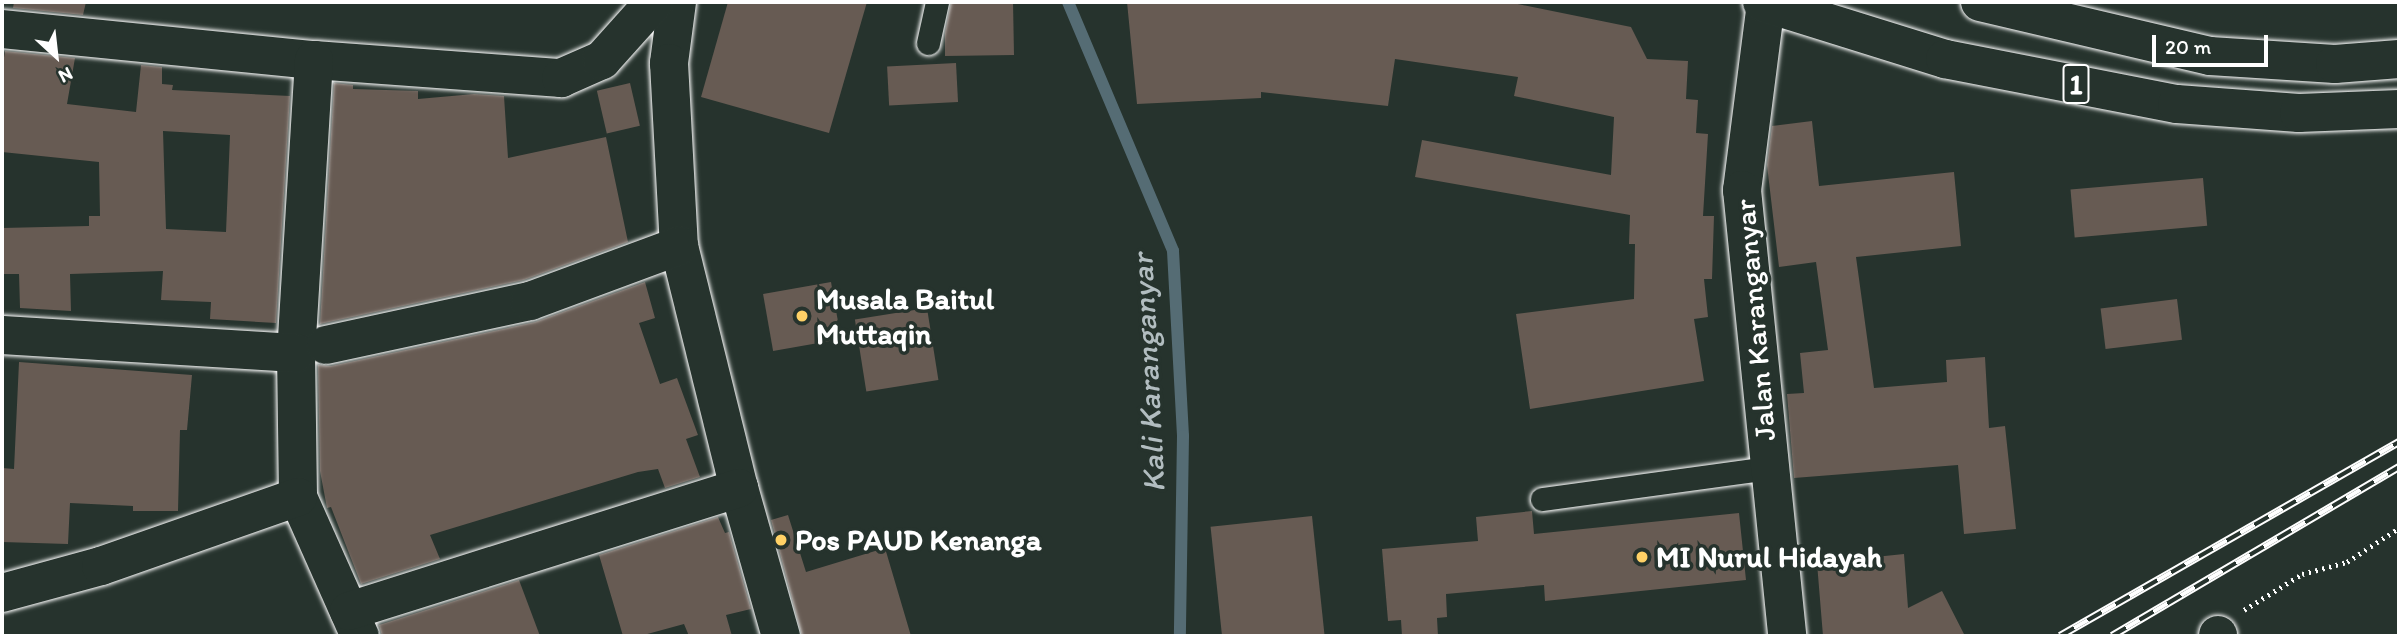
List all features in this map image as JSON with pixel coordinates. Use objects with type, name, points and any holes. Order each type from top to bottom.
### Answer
[{"type":"main road","points":[[2,29],[314,60],[561,78],[601,60],[654,2]]},
{"type":"main road","points":[[677,2],[669,63],[679,246],[739,488],[781,636]]},
{"type":"main road","name":"1","points":[[1980,2],[2210,56],[2335,64],[2399,59]]},
{"type":"main road","name":"1","points":[[1764,3],[1945,59],[2177,104],[2299,113],[2399,109]]},
{"type":"main road","name":"Jalan Karanganyar","points":[[1764,3],[1742,190],[1787,636]]},
{"type":"main road","points":[[314,60],[311,349],[298,497],[355,623],[739,488]]},
{"type":"main road","points":[[2,335],[311,349],[530,301],[679,246]]},
{"type":"main road","points":[[2,593],[101,566],[298,497]]},
{"type":"lane","points":[[928,43],[937,2]]},
{"type":"lane","points":[[1542,499],[1768,468]]},
{"type":"path","points":[[2218,636],[2227,622],[2302,574],[2347,562],[2399,528]]},
{"type":"building","points":[[14,2],[86,2],[83,15],[13,8]]},
{"type":"building","points":[[728,2],[867,2],[829,133],[701,97]]},
{"type":"building","points":[[951,2],[1013,2],[1014,55],[945,56],[945,33]]},
{"type":"building","points":[[1127,2],[1508,2],[1631,27],[1647,59],[1688,61],[1686,99],[1698,100],[1696,133],[1708,134],[1703,216],[1714,216],[1712,279],[1704,279],[1708,317],[1694,319],[1704,381],[1530,409],[1516,314],[1634,299],[1635,244],[1629,244],[1630,215],[1415,177],[1422,140],[1611,175],[1614,117],[1514,96],[1518,77],[1395,59],[1388,106],[1261,92],[1261,98],[1137,104]]},
{"type":"building","points":[[5,51],[75,58],[67,104],[136,112],[141,65],[162,67],[162,84],[173,85],[172,90],[290,96],[276,323],[210,319],[211,302],[161,300],[163,271],[70,274],[71,311],[20,308],[19,274],[2,274],[2,228],[89,226],[89,216],[100,216],[99,162],[2,152],[2,71]],"holes":[[[163,131],[230,135],[226,232],[166,229]]]},
{"type":"building","points":[[956,63],[958,102],[889,106],[887,67]]},
{"type":"building","points":[[334,83],[353,85],[353,89],[418,91],[418,99],[474,94],[504,96],[508,158],[606,137],[628,242],[524,280],[320,324]]},
{"type":"building","points":[[630,83],[640,126],[607,134],[597,91]]},
{"type":"building","points":[[1812,121],[1819,186],[1954,172],[1961,246],[1856,257],[1874,388],[1947,382],[1946,360],[1985,357],[1989,428],[2005,426],[2016,529],[1964,534],[1958,465],[1794,478],[1787,394],[1804,393],[1800,353],[1828,350],[1816,262],[1779,267],[1767,165],[1772,126]]},
{"type":"building","points":[[2203,178],[2207,226],[2075,237],[2071,190]]},
{"type":"building","points":[[645,282],[655,318],[639,323],[660,384],[677,378],[698,435],[686,439],[700,477],[665,488],[658,469],[638,472],[430,535],[440,559],[361,584],[331,507],[327,508],[320,471],[318,365],[331,366],[535,322]]},
{"type":"building","name":"Musala Baitul Muttaqin","points":[[831,282],[841,339],[773,351],[763,294]]},
{"type":"building","points":[[2177,299],[2182,340],[2106,349],[2101,308]]},
{"type":"building","points":[[927,308],[938,380],[866,392],[855,319]]},
{"type":"building","points":[[19,362],[192,375],[187,430],[180,430],[178,511],[133,511],[133,506],[70,503],[68,544],[2,542],[2,468],[14,469]]},
{"type":"building","points":[[1532,511],[1534,534],[1739,513],[1746,580],[1545,601],[1544,585],[1446,594],[1447,617],[1437,618],[1438,636],[1402,636],[1401,620],[1388,621],[1382,549],[1478,541],[1476,517]]},
{"type":"building","points":[[788,515],[806,572],[885,548],[911,636],[802,636],[771,520]]},
{"type":"building","points":[[1312,516],[1325,636],[1222,636],[1211,527]]},
{"type":"building","points":[[718,517],[725,533],[729,532],[751,609],[726,615],[732,636],[689,636],[684,624],[640,636],[623,636],[599,555]]},
{"type":"building","points":[[1904,554],[1908,608],[1942,591],[1965,636],[1823,636],[1817,563]]},
{"type":"building","points":[[519,580],[540,636],[382,636],[379,625]]},
{"type":"waterway","name":"Kali Karanganyar","points":[[1068,2],[1173,251],[1183,436],[1180,636]]},
{"type":"railway","points":[[2060,636],[2399,442]]},
{"type":"railway","points":[[2112,636],[2399,467]]},
{"type":"place","name":"Musala Baitul Muttaqin","points":[[802,316]]},
{"type":"place","name":"Pos PAUD Kenanga","points":[[781,540]]},
{"type":"place","name":"MI Nurul Hidayah","points":[[1642,557]]}]
